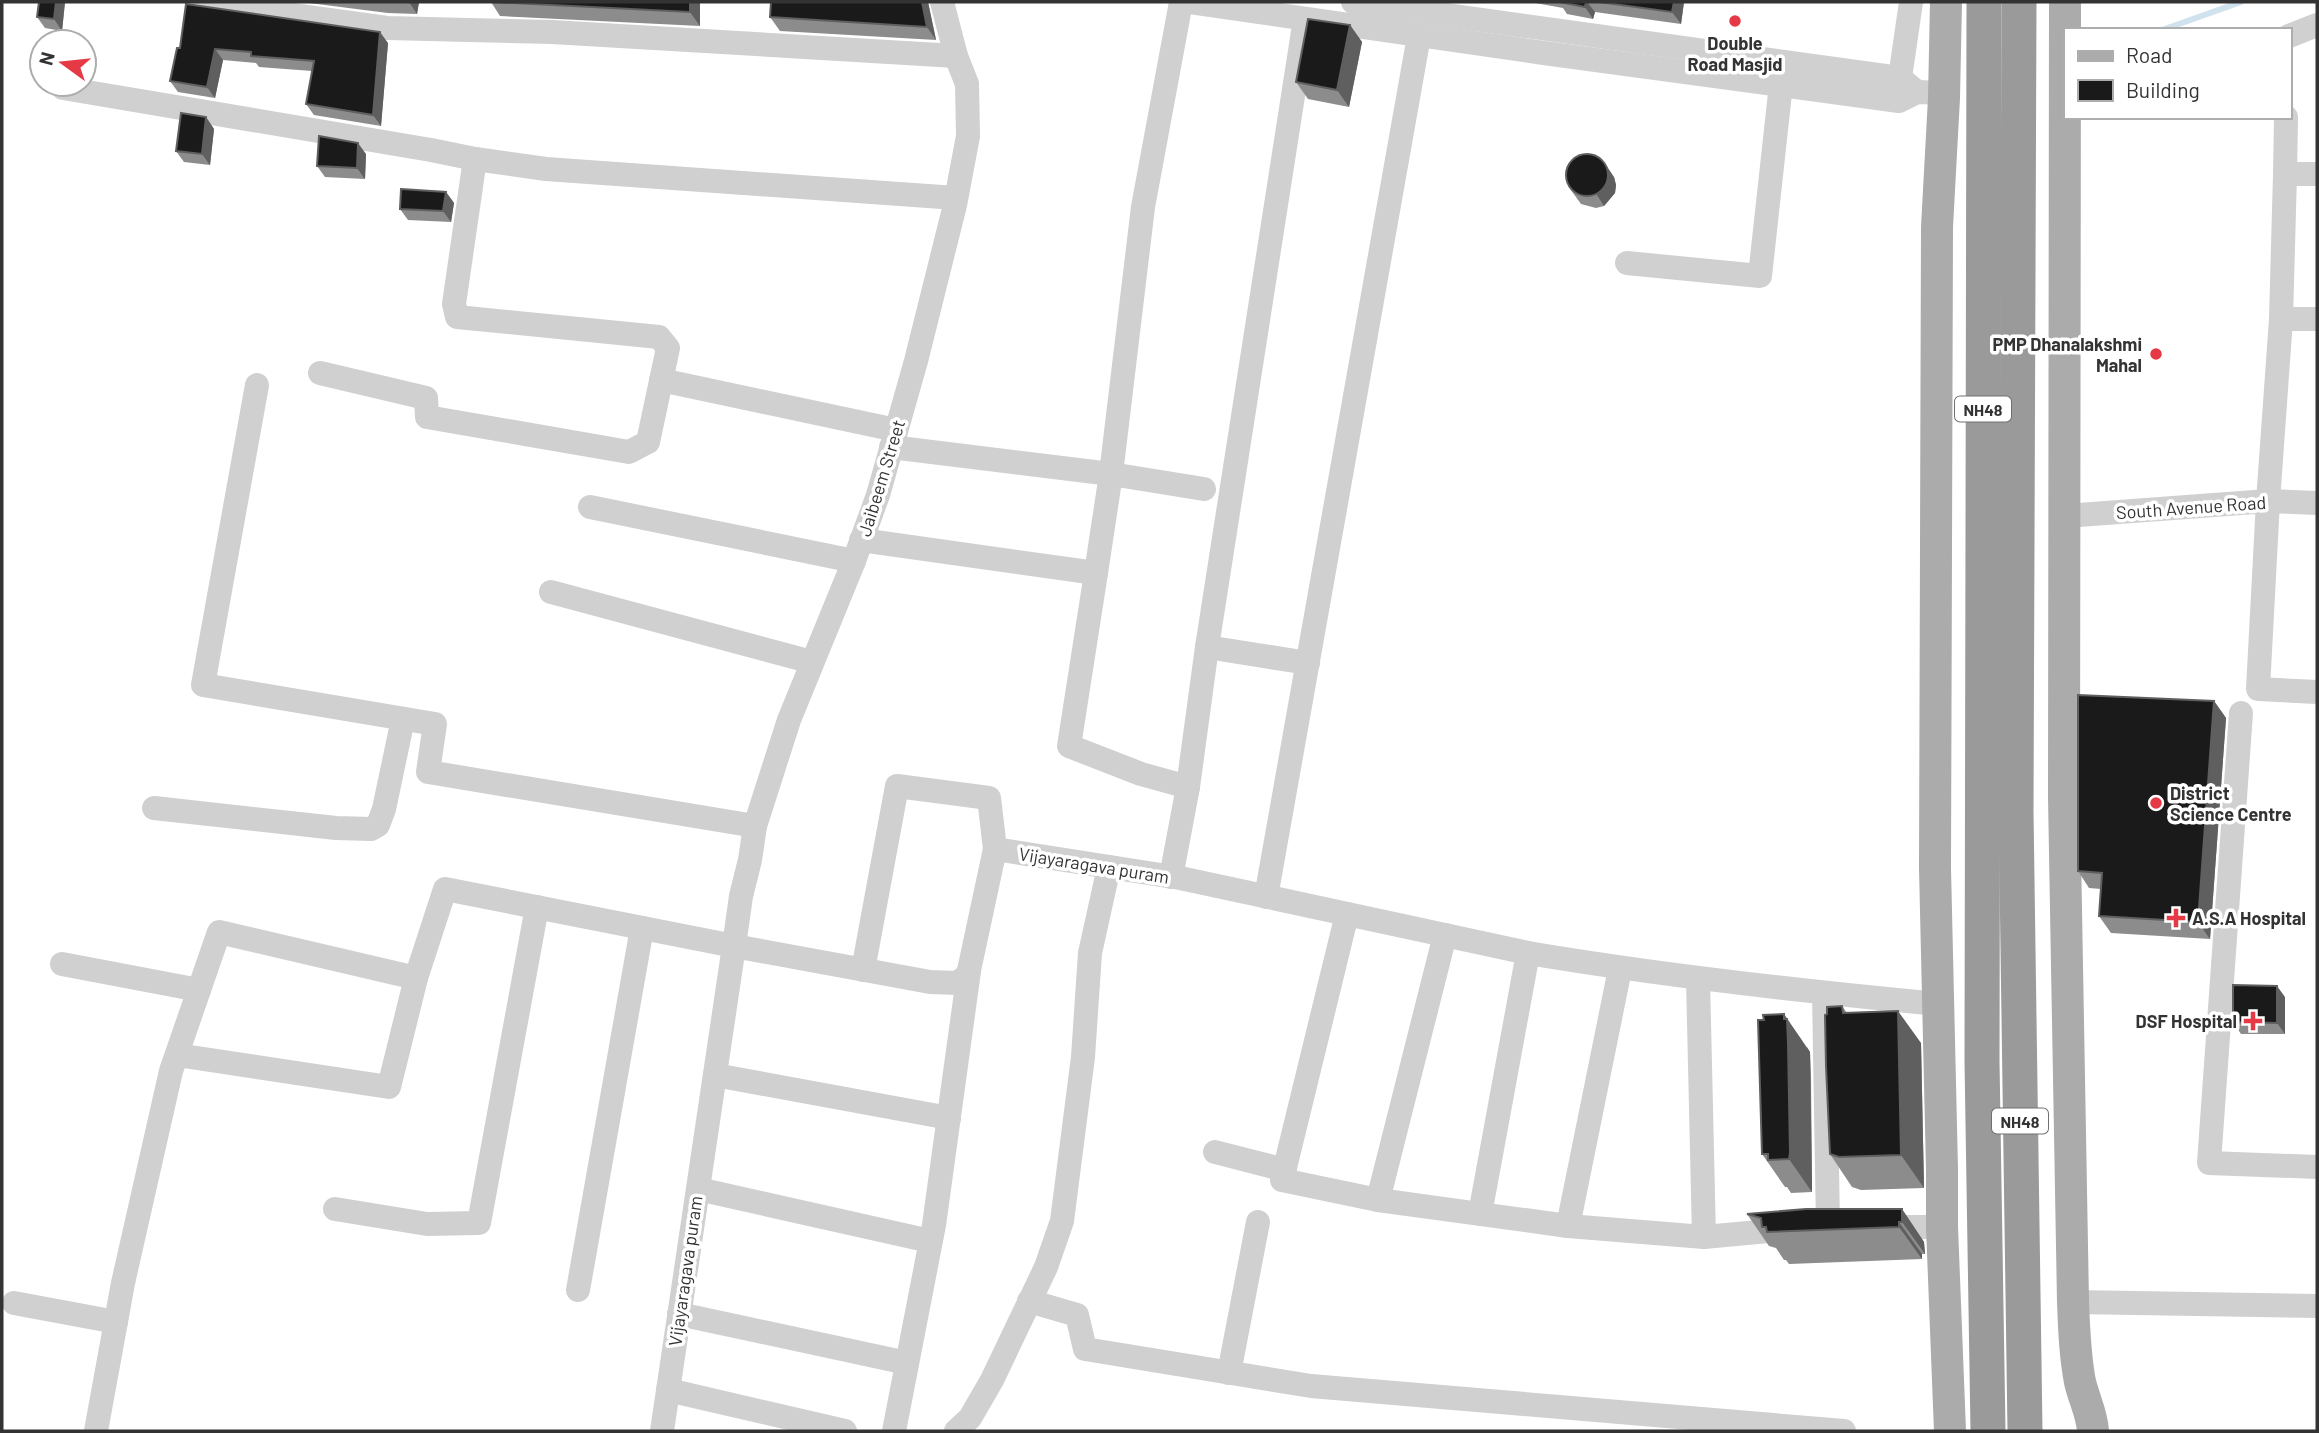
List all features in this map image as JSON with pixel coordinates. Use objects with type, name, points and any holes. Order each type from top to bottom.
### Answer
[{"type":"highway","name":"NH48","points":[[1984,2],[1982,1047],[1989,1431]]},
{"type":"highway","name":"NH48","points":[[2019,2],[2016,811],[2025,1431]]},
{"type":"main road","points":[[1946,2],[1921,88],[1937,227],[1935,869],[1941,1227],[1950,1431]]},
{"type":"main road","points":[[2065,2],[2065,28]]},
{"type":"main road","points":[[2065,119],[2064,797],[2073,1303],[2074,1336],[2081,1383],[2093,1431]]},
{"type":"street","points":[[200,2],[387,28],[552,33],[956,56]]},
{"type":"street","name":"Jaibeem Street","points":[[734,946],[755,826],[789,720],[878,495],[916,361],[956,198],[968,136],[967,84],[956,56],[942,2]]},
{"type":"street","points":[[1181,2],[1143,207],[1111,474],[1069,746],[1141,775],[1188,787]]},
{"type":"street","points":[[1190,2],[1899,101],[1921,88]]},
{"type":"street","points":[[1353,2],[1921,88]]},
{"type":"street","points":[[1911,2],[1921,88]]},
{"type":"street","points":[[1171,877],[1188,787],[1207,647],[1305,19]]},
{"type":"street","points":[[2291,35],[2317,25]]},
{"type":"street","points":[[1266,897],[1419,36]]},
{"type":"street","points":[[1627,262],[1760,276],[1781,84]]},
{"type":"street","points":[[98,94],[546,169],[956,198]]},
{"type":"street","points":[[2286,119],[2281,319],[2258,689],[2317,692]]},
{"type":"street","points":[[320,373],[426,398],[427,417],[629,452],[648,443],[668,348],[660,337],[457,317],[454,304],[475,159]]},
{"type":"street","points":[[2285,174],[2317,174]]},
{"type":"street","points":[[2281,319],[2317,319]]},
{"type":"street","points":[[661,380],[894,439],[1204,489]]},
{"type":"street","points":[[257,385],[203,685],[435,724],[428,772],[755,826]]},
{"type":"street","name":"South Avenue Road","points":[[2065,516],[2268,501],[2317,503]]},
{"type":"street","points":[[590,507],[858,550],[1096,573]]},
{"type":"street","points":[[551,592],[812,662]]},
{"type":"street","points":[[1207,647],[1308,663]]},
{"type":"street","points":[[2241,713],[2209,1163],[2317,1167]]},
{"type":"street","points":[[154,808],[336,828],[372,829],[377,825],[384,809],[403,719]]},
{"type":"street","points":[[863,970],[897,786],[989,798],[995,849]]},
{"type":"street","name":"Vijayaragava puram","points":[[894,1431],[930,1241],[969,971],[995,849],[1171,877],[1528,953],[1620,969],[1938,1004]]},
{"type":"street","points":[[956,1431],[970,1418],[992,1380],[1046,1267],[1062,1221],[1083,1057],[1090,953],[1109,867]]},
{"type":"street","points":[[177,1055],[388,1087],[416,978],[445,889],[930,982],[957,982],[968,975],[969,971]]},
{"type":"street","points":[[335,1209],[427,1224],[479,1223],[537,907]]},
{"type":"street","points":[[1347,914],[1282,1180],[1378,1200],[1480,1214],[1569,1226],[1704,1237],[1828,1226],[1941,1227]]},
{"type":"street","points":[[579,1290],[642,928]]},
{"type":"street","points":[[96,1431],[116,1322],[171,1071],[219,932],[416,978]]},
{"type":"street","points":[[1378,1200],[1445,935]]},
{"type":"street","name":"Vijayaragava puram","points":[[662,1431],[734,946]]},
{"type":"street","points":[[1480,1214],[1528,953]]},
{"type":"street","points":[[62,964],[199,990]]},
{"type":"street","points":[[1569,1226],[1620,969]]},
{"type":"street","points":[[1699,979],[1704,1237]]},
{"type":"street","points":[[1824,993],[1828,1226]]},
{"type":"street","points":[[715,1075],[948,1118]]},
{"type":"street","points":[[1215,1152],[1285,1170]]},
{"type":"street","points":[[698,1189],[930,1241]]},
{"type":"street","points":[[1229,1373],[1258,1222]]},
{"type":"street","points":[[1029,1301],[1077,1315],[1084,1349],[1229,1373],[1311,1386],[1844,1431]]},
{"type":"street","points":[[14,1303],[116,1322]]},
{"type":"street","points":[[2073,1303],[2317,1307]]},
{"type":"street","points":[[679,1314],[907,1363]]},
{"type":"street","points":[[668,1390],[845,1431]]},
{"type":"building","points":[[39,2],[56,2],[54,19],[37,17]]},
{"type":"building","points":[[491,2],[690,2],[690,12]]},
{"type":"building","points":[[771,2],[922,2],[927,27],[770,17]]},
{"type":"building","points":[[1560,2],[1586,2],[1585,7]]},
{"type":"building","points":[[1599,2],[1674,2],[1672,12]]},
{"type":"building","points":[[186,4],[380,32],[373,115],[306,104],[314,61],[251,56],[251,52],[215,49],[207,87],[170,81],[177,48],[180,48]]},
{"type":"building","points":[[1308,19],[1350,25],[1337,90],[1296,82]]},
{"type":"building","points":[[181,113],[206,117],[202,154],[176,151]]},
{"type":"building","points":[[319,136],[358,143],[357,168],[317,166]]},
{"type":"building","points":[[1587,154],[1602,160],[1608,175],[1602,190],[1587,196],[1572,190],[1566,175],[1572,160]]},
{"type":"building","points":[[401,189],[446,192],[443,211],[400,209]]},
{"type":"building","name":"District Science Centre","points":[[2078,695],[2214,701],[2198,922],[2099,916],[2102,873],[2078,871]]},
{"type":"building","points":[[2233,985],[2277,986],[2277,1023],[2233,1022]]},
{"type":"building","points":[[1842,1006],[1843,1013],[1898,1011],[1901,1155],[1839,1157],[1830,1154],[1825,1015],[1827,1007]]},
{"type":"building","points":[[1784,1014],[1784,1019],[1787,1019],[1790,1153],[1789,1159],[1768,1160],[1768,1154],[1762,1154],[1758,1020],[1764,1020],[1763,1015]]},
{"type":"building","points":[[1806,1209],[1902,1209],[1902,1222],[1899,1222],[1899,1227],[1767,1232],[1766,1227],[1762,1227],[1761,1218],[1747,1214]]},
{"type":"waterway","points":[[2168,28],[2241,2]]},
{"type":"place","name":"Double Road Masjid","points":[[1735,21]]},
{"type":"place","name":"PMP Dhanalakshmi Mahal","points":[[2156,354]]},
{"type":"place","name":"District Science Centre","points":[[2156,803]]},
{"type":"place","name":"A.S.A Hospital","points":[[2176,918]]},
{"type":"place","name":"DSF Hospital","points":[[2253,1021]]}]
